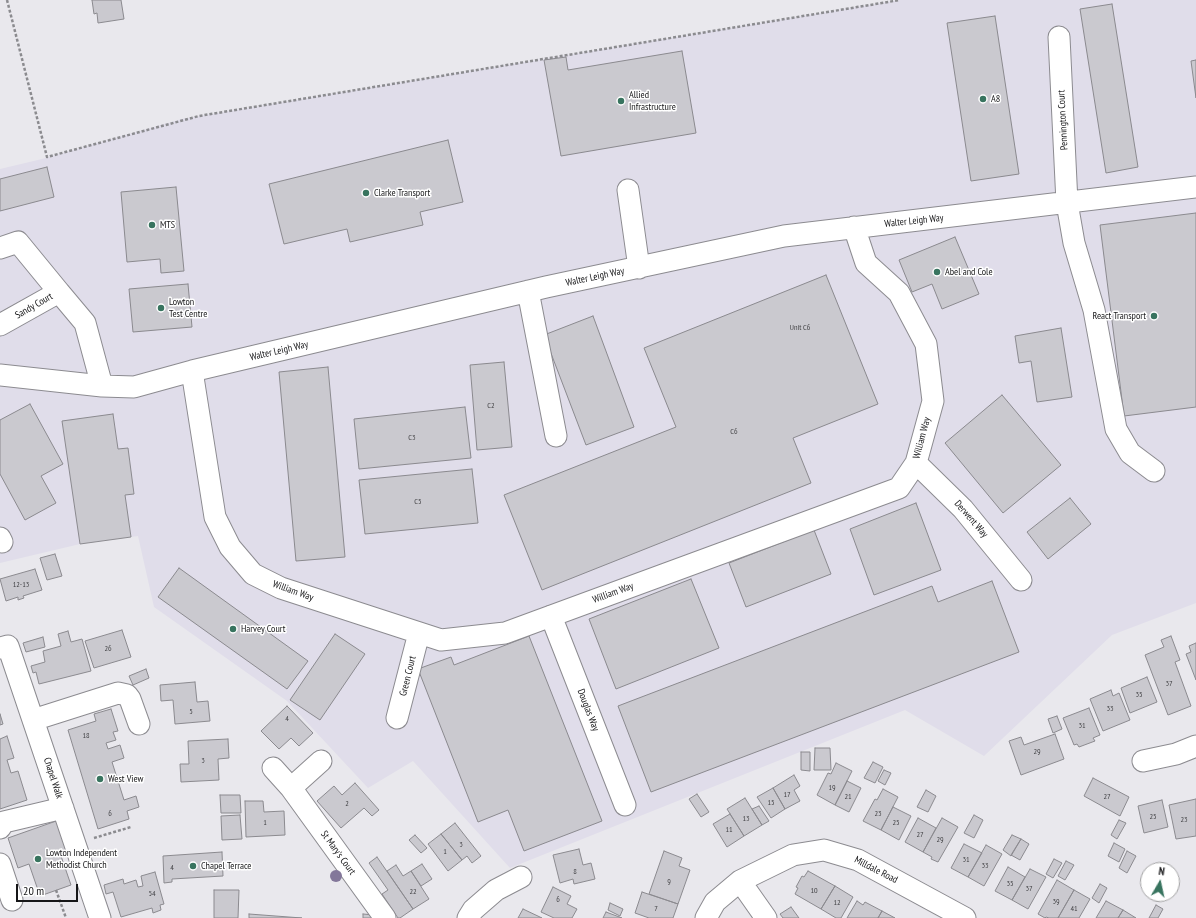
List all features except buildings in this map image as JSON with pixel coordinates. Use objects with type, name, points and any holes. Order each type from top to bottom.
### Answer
[{"type":"street","name":"Pennington Court","points":[[1059,37],[1066,204],[1074,243],[1094,310],[1116,429],[1130,453],[1154,471]]},
{"type":"street","name":"Walter Leigh Way","points":[[0,375],[102,386],[134,387],[192,371],[528,291],[784,236],[1196,188]]},
{"type":"street","points":[[628,190],[638,268]]},
{"type":"street","name":"William Way","points":[[192,371],[215,517],[230,547],[254,574],[281,588],[441,640],[505,633],[899,488],[916,463],[933,401],[926,344],[899,293],[866,263],[854,227]]},
{"type":"street","points":[[0,248],[18,242],[59,292]]},
{"type":"street","points":[[528,291],[556,436]]},
{"type":"street","name":"Sandy Court","points":[[0,325],[59,292],[85,323],[102,386]]},
{"type":"street","name":"Derwent Way","points":[[916,463],[963,508],[1021,580]]},
{"type":"street","name":"Douglas Way","points":[[551,616],[625,805]]},
{"type":"street","name":"Green Court","points":[[397,718],[418,633]]},
{"type":"street","name":"Chapel Walk","points":[[0,648],[8,646],[100,918]]},
{"type":"street","points":[[33,720],[118,693],[127,695],[130,699],[139,724]]},
{"type":"street","points":[[1143,761],[1176,754],[1196,746]]},
{"type":"street","points":[[291,788],[321,760]]},
{"type":"street","name":"St Mary's Court","points":[[273,768],[291,788],[385,918]]},
{"type":"street","points":[[0,828],[4,822],[63,808]]},
{"type":"street","name":"Milldale Road","points":[[706,918],[715,902],[740,881],[793,855],[824,850],[858,860],[965,918]]},
{"type":"street","points":[[0,864],[12,900]]},
{"type":"street","points":[[468,918],[473,910],[496,890],[521,877]]},
{"type":"street","points":[[740,881],[766,918]]},
{"type":"path","points":[[6,0],[47,158],[199,116],[900,0]]},
{"type":"path","points":[[75,844],[131,827]]},
{"type":"path","points":[[56,890],[66,918]]},
{"type":"shaded area","points":[[900,0],[1196,0],[1196,603],[1112,635],[984,756],[905,710],[510,868],[413,761],[368,788],[287,701],[154,607],[138,536],[80,544],[0,563],[0,169],[42,159],[182,119]]},
{"type":"place","name":"A8","points":[[983,99]]},
{"type":"place","name":"Allied Infrastructure","points":[[621,101]]},
{"type":"place","name":"Clarke Transport","points":[[366,193]]},
{"type":"place","name":"MTS","points":[[152,225]]},
{"type":"place","name":"Abel and Cole","points":[[937,272]]},
{"type":"place","name":"Lowton Test Centre","points":[[161,308]]},
{"type":"place","name":"React Transport","points":[[1154,316]]},
{"type":"place","name":"Harvey Court","points":[[233,629]]},
{"type":"place","name":"West View","points":[[100,779]]},
{"type":"place","name":"Lowton Independent Methodist Church","points":[[38,859]]},
{"type":"place","name":"Chapel Terrace","points":[[193,866]]}]
